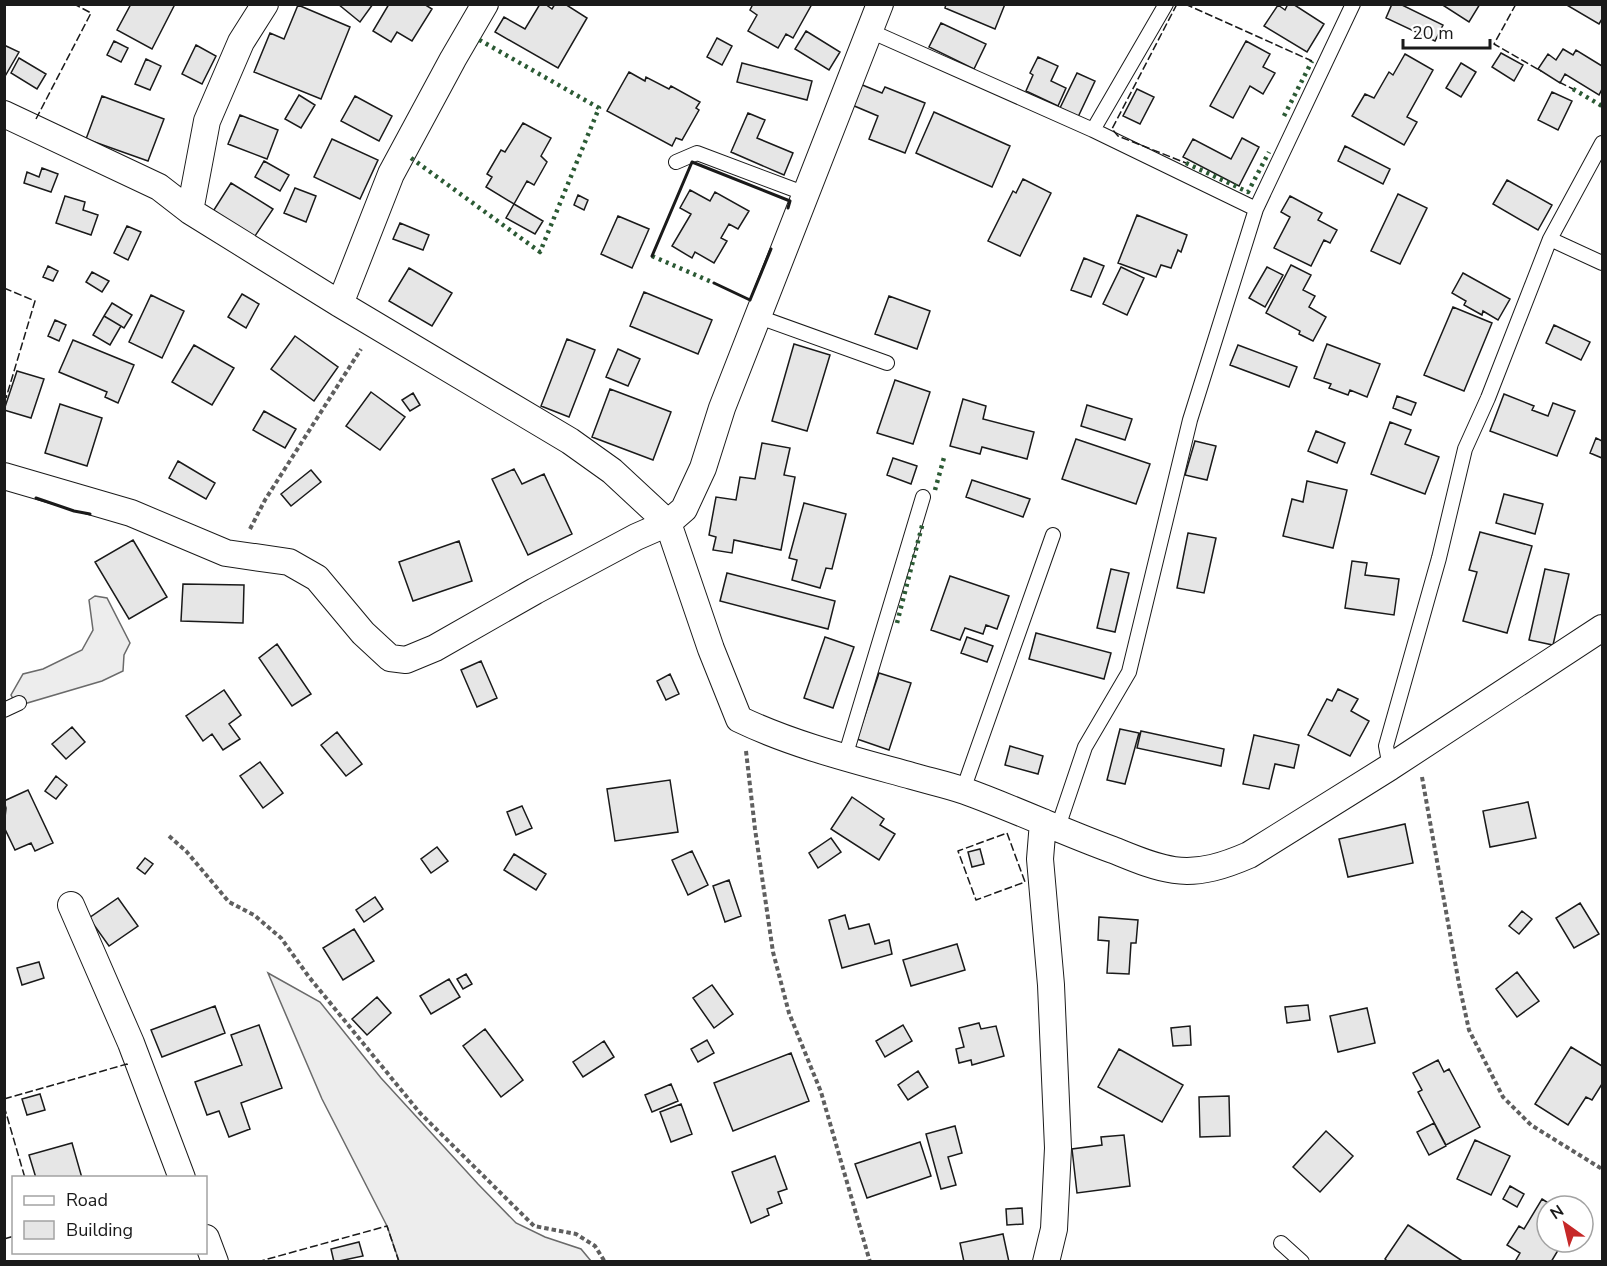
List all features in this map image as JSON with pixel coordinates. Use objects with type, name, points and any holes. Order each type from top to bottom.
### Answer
[{"type":"street","points":[[190,211],[207,121],[242,42],[265,4]]},
{"type":"street","points":[[340,304],[391,174],[485,4]]},
{"type":"street","points":[[4,476],[131,513],[226,554],[289,562],[317,578],[363,633],[390,658],[406,660],[435,648],[535,591],[636,537],[668,523],[684,509],[703,468],[722,408],[880,4]]},
{"type":"street","points":[[4,114],[159,187],[190,211],[340,304],[378,324],[570,441],[612,471],[668,523],[711,649],[739,719],[845,758],[963,790],[1149,864],[1174,870],[1196,871],[1230,863],[1250,855],[1390,767],[1602,628]]},
{"type":"street","points":[[1046,1262],[1054,1229],[1058,1148],[1051,985],[1040,859],[1050,826]]},
{"type":"street","points":[[71,904],[131,1043],[181,1176]]},
{"type":"street","points":[[207,1241],[215,1262]]},
{"type":"lane","points":[[1093,130],[1166,4]]},
{"type":"lane","points":[[1050,826],[1085,747],[1129,672],[1190,420],[1256,209],[1353,4]]},
{"type":"lane","points":[[870,31],[1093,130],[1256,209]]},
{"type":"lane","points":[[1390,767],[1386,746],[1439,558],[1465,449],[1488,398],[1550,239],[1602,143]]},
{"type":"lane","points":[[676,162],[698,153],[806,194]]},
{"type":"lane","points":[[1550,239],[1602,263]]},
{"type":"lane","points":[[759,317],[887,363]]},
{"type":"lane","points":[[845,758],[923,497]]},
{"type":"lane","points":[[963,790],[1053,535]]},
{"type":"lane","points":[[4,710],[19,703]]},
{"type":"lane","points":[[1281,1243],[1302,1262]]},
{"type":"path","points":[[242,555],[245,538],[265,500],[378,324]]},
{"type":"path","points":[[749,724],[745,740],[773,952],[789,1013],[821,1092],[870,1262]]},
{"type":"path","points":[[1412,752],[1419,763],[1469,1030],[1503,1098],[1530,1125],[1602,1169]]},
{"type":"path","points":[[169,836],[186,851],[229,902],[254,915],[281,938],[309,977],[420,1113],[534,1226],[576,1234],[596,1246],[605,1262]]},
{"type":"shaded area","points":[[95,596],[107,598],[130,643],[124,655],[123,671],[102,681],[17,706],[11,695],[23,674],[43,669],[82,650],[93,630],[89,600]]},
{"type":"shaded area","points":[[268,973],[320,1002],[381,1078],[516,1223],[545,1237],[581,1249],[591,1261],[399,1261],[387,1226],[322,1099]]},
{"type":"building","points":[[131,4],[171,4],[174,6],[152,49],[117,30]]},
{"type":"building","points":[[338,4],[373,4],[360,22]]},
{"type":"building","points":[[389,4],[424,4],[432,9],[412,41],[397,32],[391,42],[373,31]]},
{"type":"building","points":[[540,4],[545,4],[552,9],[555,4],[565,4],[587,18],[558,68],[495,32],[504,17],[525,29]]},
{"type":"building","points":[[753,4],[812,4],[793,38],[786,34],[778,48],[748,31],[757,15],[750,10]]},
{"type":"building","points":[[946,4],[1005,4],[995,29],[945,8]]},
{"type":"building","points":[[1288,4],[1293,4],[1324,24],[1307,52],[1264,26],[1278,5],[1285,10]]},
{"type":"building","points":[[1392,4],[1400,4],[1443,25],[1435,41],[1386,18]]},
{"type":"building","points":[[1441,4],[1480,4],[1469,22]]},
{"type":"building","points":[[1565,4],[1602,4],[1602,19],[1599,24]]},
{"type":"building","points":[[298,5],[350,27],[321,99],[254,72],[270,33],[284,39]]},
{"type":"building","points":[[941,23],[986,44],[974,69],[929,47]]},
{"type":"building","points":[[806,31],[840,52],[829,70],[795,49]]},
{"type":"building","points":[[717,38],[732,46],[722,65],[707,57]]},
{"type":"building","points":[[114,41],[128,48],[121,62],[107,55]]},
{"type":"building","points":[[1246,41],[1270,54],[1263,67],[1275,73],[1263,94],[1250,86],[1233,118],[1210,106]]},
{"type":"building","points":[[4,45],[19,52],[4,78]]},
{"type":"building","points":[[196,45],[216,56],[202,84],[182,74]]},
{"type":"building","points":[[1563,49],[1573,55],[1576,50],[1602,66],[1602,89],[1599,95],[1565,74],[1560,83],[1538,69],[1548,54],[1556,60]]},
{"type":"building","points":[[1501,53],[1523,65],[1514,81],[1492,67]]},
{"type":"building","points":[[1405,54],[1433,70],[1407,117],[1417,122],[1404,145],[1352,116],[1365,94],[1374,98],[1389,72],[1393,75]]},
{"type":"building","points":[[1038,57],[1058,66],[1051,81],[1066,88],[1058,106],[1026,91],[1033,75],[1030,73]]},
{"type":"building","points":[[19,58],[46,74],[37,89],[11,73]]},
{"type":"building","points":[[146,59],[161,66],[150,90],[135,84]]},
{"type":"building","points":[[742,63],[812,81],[807,100],[737,82]]},
{"type":"building","points":[[1461,63],[1476,72],[1461,97],[1446,88]]},
{"type":"building","points":[[629,72],[645,81],[646,77],[669,89],[671,86],[700,102],[696,108],[699,110],[682,140],[676,138],[672,146],[607,111]]},
{"type":"building","points":[[1077,73],[1095,81],[1078,117],[1060,108]]},
{"type":"building","points":[[860,84],[882,93],[885,87],[925,103],[905,153],[869,139],[878,116],[852,105]]},
{"type":"building","points":[[1137,89],[1154,97],[1140,124],[1123,116]]},
{"type":"building","points":[[1552,92],[1572,101],[1558,130],[1538,120]]},
{"type":"building","points":[[299,95],[315,105],[301,128],[285,119]]},
{"type":"building","points":[[102,96],[164,119],[148,161],[86,139]]},
{"type":"building","points":[[355,96],[392,116],[379,141],[341,121]]},
{"type":"building","points":[[934,112],[1010,146],[992,187],[916,153]]},
{"type":"building","points":[[748,113],[765,120],[757,138],[793,153],[784,175],[731,152]]},
{"type":"building","points":[[240,115],[278,130],[267,159],[228,144]]},
{"type":"building","points":[[523,123],[551,138],[541,156],[547,162],[534,185],[527,181],[514,204],[486,187],[492,177],[487,174],[501,150],[505,152]]},
{"type":"building","points":[[1242,138],[1259,147],[1239,186],[1183,157],[1193,139],[1231,159]]},
{"type":"building","points":[[332,139],[378,160],[360,199],[314,177]]},
{"type":"building","points":[[1345,146],[1390,169],[1383,184],[1338,161]]},
{"type":"building","points":[[264,161],[289,175],[280,191],[255,177]]},
{"type":"building","points":[[42,168],[58,174],[51,192],[24,183],[27,172],[39,177]]},
{"type":"building","points":[[1023,179],[1051,193],[1020,256],[988,241],[1013,191],[1016,193]]},
{"type":"building","points":[[1507,180],[1552,205],[1538,230],[1493,204]]},
{"type":"building","points":[[231,183],[273,209],[253,239],[212,213]]},
{"type":"building","points":[[295,188],[316,196],[306,222],[284,213]]},
{"type":"building","points":[[690,190],[710,201],[715,192],[749,211],[738,229],[729,224],[721,238],[727,241],[714,263],[695,252],[692,258],[672,246],[691,214],[680,208]]},
{"type":"building","points":[[1398,194],[1427,208],[1400,264],[1371,251]]},
{"type":"building","points":[[578,195],[588,200],[584,210],[574,205]]},
{"type":"building","points":[[65,196],[85,202],[83,210],[98,215],[91,235],[56,223]]},
{"type":"building","points":[[1290,196],[1322,213],[1318,220],[1337,230],[1330,243],[1324,240],[1311,266],[1274,248],[1290,217],[1281,212]]},
{"type":"building","points":[[514,204],[543,221],[535,234],[506,218]]},
{"type":"building","points":[[1137,215],[1187,235],[1181,252],[1178,250],[1171,268],[1161,265],[1156,277],[1118,263]]},
{"type":"building","points":[[618,216],[649,229],[632,268],[601,254]]},
{"type":"building","points":[[400,223],[429,235],[423,250],[393,239]]},
{"type":"building","points":[[127,226],[141,232],[128,260],[114,253]]},
{"type":"building","points":[[1084,258],[1104,266],[1091,297],[1071,290]]},
{"type":"building","points":[[1291,265],[1311,275],[1303,290],[1315,296],[1309,307],[1326,317],[1313,341],[1299,334],[1300,331],[1266,313]]},
{"type":"building","points":[[48,266],[58,271],[53,281],[43,277]]},
{"type":"building","points":[[1121,267],[1144,278],[1127,315],[1103,304]]},
{"type":"building","points":[[1267,267],[1283,275],[1265,307],[1249,298]]},
{"type":"building","points":[[409,268],[452,293],[432,326],[389,301]]},
{"type":"building","points":[[92,272],[109,281],[102,292],[86,282]]},
{"type":"building","points":[[1463,273],[1510,299],[1498,320],[1483,311],[1482,315],[1464,305],[1466,301],[1452,293]]},
{"type":"building","points":[[644,292],[712,320],[698,354],[630,326]]},
{"type":"building","points":[[242,294],[259,304],[246,328],[228,317]]},
{"type":"building","points":[[151,295],[184,311],[162,358],[129,342]]},
{"type":"building","points":[[889,296],[930,311],[917,349],[875,334]]},
{"type":"building","points":[[112,303],[132,315],[124,328],[104,316]]},
{"type":"building","points":[[1453,307],[1492,323],[1464,391],[1424,375]]},
{"type":"building","points":[[104,316],[121,326],[110,345],[93,335]]},
{"type":"building","points":[[55,320],[66,325],[59,341],[48,336]]},
{"type":"building","points":[[1554,325],[1590,342],[1581,360],[1546,343]]},
{"type":"building","points":[[295,336],[338,367],[314,401],[271,369]]},
{"type":"building","points":[[567,339],[595,350],[569,417],[541,406]]},
{"type":"building","points":[[73,340],[134,365],[118,403],[105,397],[107,392],[59,372]]},
{"type":"building","points":[[794,344],[830,355],[807,431],[772,421]]},
{"type":"building","points":[[1327,344],[1380,364],[1367,397],[1350,390],[1348,395],[1329,388],[1331,384],[1314,378]]},
{"type":"building","points":[[194,345],[234,368],[212,405],[172,382]]},
{"type":"building","points":[[1238,345],[1297,367],[1289,387],[1230,365]]},
{"type":"building","points":[[618,349],[640,359],[628,386],[606,377]]},
{"type":"building","points":[[17,371],[44,379],[31,418],[4,410]]},
{"type":"building","points":[[895,380],[930,392],[913,444],[877,433]]},
{"type":"building","points":[[610,389],[671,412],[653,460],[592,437]]},
{"type":"building","points":[[371,392],[405,417],[380,450],[346,426]]},
{"type":"building","points":[[413,393],[420,405],[410,411],[402,400]]},
{"type":"building","points":[[1504,394],[1534,406],[1532,410],[1548,416],[1553,403],[1575,411],[1557,456],[1490,431]]},
{"type":"building","points":[[1397,396],[1416,403],[1411,415],[1393,408]]},
{"type":"building","points":[[963,399],[986,406],[983,419],[1034,432],[1027,459],[982,447],[980,454],[950,446]]},
{"type":"building","points":[[60,404],[102,418],[87,466],[45,453]]},
{"type":"building","points":[[1087,405],[1132,419],[1125,440],[1081,426]]},
{"type":"building","points":[[264,411],[296,429],[285,448],[253,430]]},
{"type":"building","points":[[1390,422],[1411,430],[1405,444],[1439,457],[1425,494],[1371,474]]},
{"type":"building","points":[[1316,431],[1345,443],[1337,463],[1308,451]]},
{"type":"building","points":[[1596,438],[1602,441],[1602,458],[1590,453]]},
{"type":"building","points":[[1076,439],[1150,464],[1136,504],[1062,479]]},
{"type":"building","points":[[1195,441],[1216,446],[1207,480],[1185,475]]},
{"type":"building","points":[[762,443],[790,448],[784,475],[795,477],[781,550],[734,540],[732,553],[713,550],[716,537],[709,535],[716,497],[736,500],[740,477],[755,479]]},
{"type":"building","points":[[893,458],[917,466],[911,484],[887,475]]},
{"type":"building","points":[[178,461],[215,483],[206,499],[169,478]]},
{"type":"building","points":[[514,469],[522,484],[544,474],[572,534],[528,555],[492,479]]},
{"type":"building","points":[[311,470],[321,482],[291,506],[281,494]]},
{"type":"building","points":[[972,480],[1030,499],[1023,517],[966,497]]},
{"type":"building","points":[[1307,481],[1347,490],[1333,548],[1283,536],[1292,499],[1303,502]]},
{"type":"building","points":[[1504,494],[1543,504],[1535,534],[1496,523]]},
{"type":"building","points":[[804,503],[846,514],[832,569],[826,568],[820,588],[792,580],[797,560],[789,558]]},
{"type":"building","points":[[1480,532],[1532,546],[1507,633],[1463,621],[1477,572],[1469,570]]},
{"type":"building","points":[[1188,533],[1216,538],[1204,593],[1177,588]]},
{"type":"building","points":[[133,540],[167,597],[129,619],[95,562]]},
{"type":"building","points":[[459,541],[472,581],[413,601],[399,562]]},
{"type":"building","points":[[1352,561],[1367,563],[1365,575],[1399,579],[1394,615],[1345,608]]},
{"type":"building","points":[[1111,569],[1129,573],[1115,632],[1097,628]]},
{"type":"building","points":[[1545,569],[1569,574],[1553,645],[1529,640]]},
{"type":"building","points":[[727,573],[835,601],[828,629],[720,601]]},
{"type":"building","points":[[950,576],[1009,596],[997,629],[986,625],[983,634],[965,628],[960,640],[931,630]]},
{"type":"building","points":[[183,584],[244,585],[243,623],[181,621]]},
{"type":"building","points":[[1036,633],[1111,653],[1104,679],[1029,659]]},
{"type":"building","points":[[825,637],[854,647],[833,708],[804,698]]},
{"type":"building","points":[[967,637],[993,646],[987,662],[961,653]]},
{"type":"building","points":[[277,644],[311,694],[292,706],[259,658]]},
{"type":"building","points":[[481,661],[497,698],[477,707],[461,670]]},
{"type":"building","points":[[879,673],[911,683],[889,750],[857,739]]},
{"type":"building","points":[[670,674],[679,694],[666,700],[657,681]]},
{"type":"building","points":[[1338,689],[1358,699],[1351,711],[1369,721],[1350,756],[1308,735],[1327,699],[1332,701]]},
{"type":"building","points":[[224,690],[241,715],[229,724],[240,739],[223,750],[212,734],[203,741],[186,716]]},
{"type":"building","points":[[72,727],[85,742],[66,759],[52,744]]},
{"type":"building","points":[[1120,729],[1139,733],[1125,784],[1107,780]]},
{"type":"building","points":[[1141,731],[1224,749],[1221,766],[1137,748]]},
{"type":"building","points":[[337,732],[362,764],[346,776],[321,745]]},
{"type":"building","points":[[1254,735],[1299,745],[1294,768],[1275,764],[1269,789],[1243,784]]},
{"type":"building","points":[[1010,746],[1043,756],[1038,774],[1005,765]]},
{"type":"building","points":[[260,762],[283,793],[263,808],[240,776]]},
{"type":"building","points":[[56,776],[67,785],[56,799],[45,791]]},
{"type":"building","points":[[670,780],[678,832],[615,841],[607,789]]},
{"type":"building","points":[[28,790],[53,843],[35,851],[31,843],[15,850],[4,827],[6,808],[4,801]]},
{"type":"building","points":[[852,797],[884,819],[880,825],[895,834],[879,860],[831,829]]},
{"type":"building","points":[[1528,802],[1536,838],[1490,847],[1483,811]]},
{"type":"building","points":[[522,806],[532,828],[516,835],[507,812]]},
{"type":"building","points":[[1405,824],[1413,863],[1348,877],[1339,839]]},
{"type":"building","points":[[831,838],[841,852],[818,868],[809,853]]},
{"type":"building","points":[[437,847],[448,861],[431,873],[421,859]]},
{"type":"building","points":[[980,849],[984,864],[972,867],[968,852]]},
{"type":"building","points":[[692,851],[708,885],[688,895],[672,860]]},
{"type":"building","points":[[514,854],[546,874],[536,890],[504,870]]},
{"type":"building","points":[[145,858],[153,864],[145,874],[137,868]]},
{"type":"building","points":[[729,880],[741,916],[725,922],[713,886]]},
{"type":"building","points":[[375,897],[383,909],[364,922],[356,910]]},
{"type":"building","points":[[118,898],[138,926],[109,946],[89,918]]},
{"type":"building","points":[[1580,903],[1599,934],[1574,948],[1556,918]]},
{"type":"building","points":[[1522,911],[1532,919],[1519,934],[1509,926]]},
{"type":"building","points":[[845,915],[849,929],[869,924],[875,944],[889,940],[892,954],[842,968],[829,920]]},
{"type":"building","points":[[1099,917],[1138,920],[1136,943],[1131,943],[1129,974],[1107,973],[1109,941],[1098,940]]},
{"type":"building","points":[[354,929],[374,961],[343,980],[323,948]]},
{"type":"building","points":[[957,944],[965,970],[911,986],[903,960]]},
{"type":"building","points":[[39,962],[44,978],[22,985],[17,968]]},
{"type":"building","points":[[1517,972],[1539,1001],[1517,1017],[1496,989]]},
{"type":"building","points":[[466,974],[472,984],[463,989],[457,979]]},
{"type":"building","points":[[449,979],[460,997],[431,1014],[420,996]]},
{"type":"building","points":[[712,985],[733,1014],[714,1028],[693,998]]},
{"type":"building","points":[[377,997],[391,1013],[367,1035],[352,1019]]},
{"type":"building","points":[[1308,1005],[1310,1020],[1287,1023],[1285,1007]]},
{"type":"building","points":[[215,1006],[225,1033],[162,1057],[151,1030]]},
{"type":"building","points":[[1367,1008],[1375,1043],[1338,1052],[1330,1016]]},
{"type":"building","points":[[979,1023],[981,1029],[996,1026],[1004,1056],[972,1065],[971,1060],[959,1063],[956,1049],[964,1047],[959,1028]]},
{"type":"building","points":[[259,1025],[282,1088],[241,1103],[250,1129],[229,1137],[219,1111],[207,1115],[195,1082],[242,1065],[231,1035]]},
{"type":"building","points":[[903,1025],[912,1041],[885,1057],[876,1041]]},
{"type":"building","points":[[1190,1026],[1191,1045],[1173,1046],[1171,1028]]},
{"type":"building","points":[[485,1029],[523,1080],[501,1097],[463,1046]]},
{"type":"building","points":[[707,1040],[714,1053],[698,1062],[691,1049]]},
{"type":"building","points":[[604,1041],[614,1057],[583,1077],[573,1062]]},
{"type":"building","points":[[1571,1047],[1602,1066],[1602,1084],[1592,1100],[1586,1097],[1568,1125],[1535,1104]]},
{"type":"building","points":[[1119,1049],[1183,1085],[1162,1122],[1098,1087]]},
{"type":"building","points":[[791,1053],[809,1101],[733,1131],[714,1083]]},
{"type":"building","points":[[1438,1060],[1444,1072],[1449,1069],[1480,1127],[1446,1145],[1418,1092],[1422,1090],[1413,1073]]},
{"type":"building","points":[[918,1071],[928,1087],[908,1100],[898,1085]]},
{"type":"building","points":[[671,1084],[678,1101],[652,1112],[645,1095]]},
{"type":"building","points":[[40,1094],[45,1110],[27,1115],[22,1099]]},
{"type":"building","points":[[1229,1096],[1230,1136],[1200,1137],[1199,1097]]},
{"type":"building","points":[[681,1104],[692,1134],[671,1142],[660,1112]]},
{"type":"building","points":[[1434,1123],[1446,1146],[1429,1155],[1417,1132]]},
{"type":"building","points":[[955,1126],[962,1153],[948,1157],[956,1185],[941,1189],[926,1134]]},
{"type":"building","points":[[1326,1131],[1353,1156],[1320,1192],[1293,1167]]},
{"type":"building","points":[[1124,1135],[1130,1186],[1077,1193],[1072,1149],[1102,1145],[1101,1137]]},
{"type":"building","points":[[1475,1140],[1510,1156],[1491,1195],[1457,1179]]},
{"type":"building","points":[[920,1142],[931,1176],[867,1198],[855,1164]]},
{"type":"building","points":[[72,1143],[81,1176],[35,1176],[29,1155]]},
{"type":"building","points":[[775,1156],[787,1189],[778,1192],[782,1203],[767,1209],[769,1215],[751,1223],[732,1172]]},
{"type":"building","points":[[1510,1186],[1524,1194],[1517,1207],[1503,1199]]},
{"type":"building","points":[[1022,1208],[1023,1224],[1007,1225],[1006,1209]]},
{"type":"building","points":[[1535,1211],[1535,1254],[1556,1254],[1551,1262],[1519,1262],[1516,1260],[1520,1253],[1507,1245],[1519,1226],[1524,1229]]},
{"type":"building","points":[[1408,1225],[1464,1262],[1388,1262],[1385,1259]]},
{"type":"building","points":[[1003,1234],[1009,1262],[964,1262],[960,1243]]},
{"type":"building","points":[[359,1242],[363,1256],[334,1262],[331,1249]]},
{"type":"hedge","points":[[411,158],[540,252],[599,108],[476,38]]},
{"type":"hedge","points":[[1284,116],[1312,61]]},
{"type":"hedge","points":[[1573,89],[1602,106]]},
{"type":"hedge","points":[[1186,163],[1248,192],[1269,152]]},
{"type":"hedge","points":[[652,256],[714,283]]},
{"type":"hedge","points":[[935,490],[945,454]]},
{"type":"hedge","points":[[897,623],[923,522]]},
{"type":"fence","points":[[36,119],[91,13],[74,4]]},
{"type":"fence","points":[[1177,4],[1112,129],[1118,136],[1186,163]]},
{"type":"fence","points":[[1185,4],[1312,61]]},
{"type":"fence","points":[[1516,4],[1494,44],[1541,71]]},
{"type":"fence","points":[[1559,82],[1573,89]]},
{"type":"fence","points":[[4,288],[35,301],[6,398]]},
{"type":"fence","points":[[1007,833],[1025,882],[976,900],[958,851],[1007,833]]},
{"type":"fence","points":[[4,1099],[127,1064],[128,1066]]},
{"type":"fence","points":[[4,1106],[24,1176]]},
{"type":"fence","points":[[257,1262],[387,1226],[399,1262]]},
{"type":"fence","points":[[4,1239],[12,1237]]},
{"type":"wall","points":[[652,256],[692,162],[790,201],[788,208]]},
{"type":"wall","points":[[714,283],[750,300],[771,249]]},
{"type":"wall","points":[[36,498],[90,514]]}]
